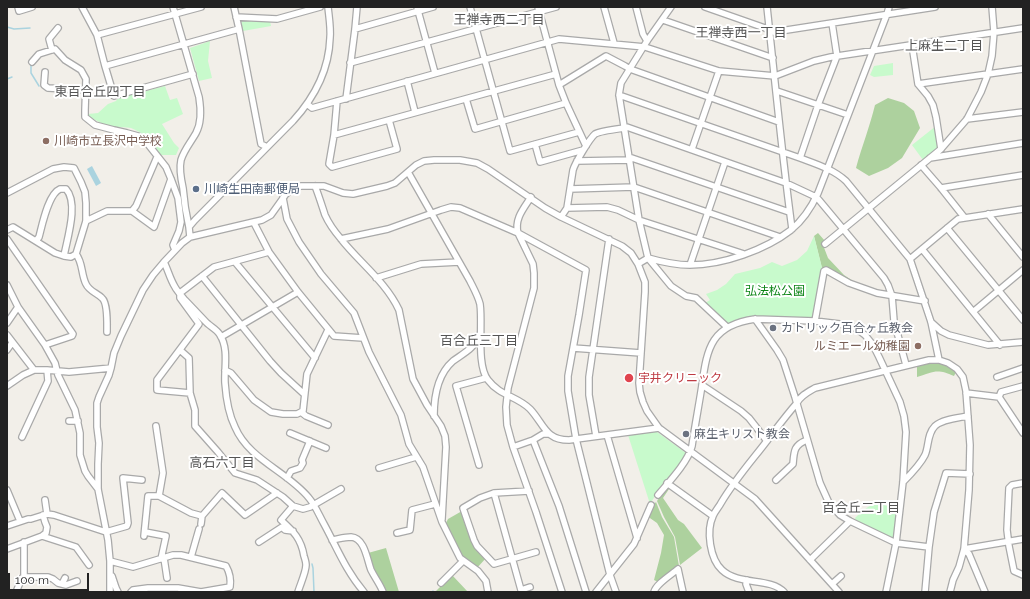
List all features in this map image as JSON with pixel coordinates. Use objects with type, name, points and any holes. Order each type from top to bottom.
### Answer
[{"type":"street","points":[[18,7],[19,11],[32,7]]},
{"type":"street","points":[[83,7],[97,35],[114,96],[193,74]]},
{"type":"street","points":[[173,7],[200,102],[200,119],[197,131],[186,149],[181,161],[180,170],[190,236]]},
{"type":"street","points":[[97,35],[201,7]]},
{"type":"street","points":[[234,7],[261,144],[267,147]]},
{"type":"street","points":[[236,17],[277,19],[320,7]]},
{"type":"street","points":[[189,228],[195,220],[302,112],[319,84],[326,68],[330,36],[328,7]]},
{"type":"street","points":[[346,98],[357,7]]},
{"type":"street","points":[[355,29],[418,9],[433,7]]},
{"type":"street","points":[[470,7],[510,151],[579,132]]},
{"type":"street","points":[[350,63],[476,29],[538,9],[556,7]]},
{"type":"street","points":[[604,7],[614,44]]},
{"type":"street","points":[[636,7],[646,44]]},
{"type":"street","points":[[671,7],[621,83],[619,96],[639,220],[648,258],[671,286],[686,296],[696,298],[727,327]]},
{"type":"street","points":[[705,7],[774,32],[935,7]]},
{"type":"street","points":[[767,7],[792,229]]},
{"type":"street","points":[[638,264],[648,258],[669,264],[690,265],[709,264],[728,260],[768,244],[792,229],[803,217],[816,197],[889,7]]},
{"type":"street","points":[[825,244],[941,149],[967,119],[981,92],[988,74],[992,56],[994,32],[992,7]]},
{"type":"street","points":[[418,9],[435,73]]},
{"type":"street","points":[[538,9],[559,85],[585,148]]},
{"type":"street","points":[[663,20],[773,58]]},
{"type":"street","points":[[800,158],[837,56],[832,23]]},
{"type":"street","points":[[52,50],[49,39],[58,28]]},
{"type":"street","points":[[307,104],[312,108],[563,39],[614,44],[646,44],[719,71],[774,76],[814,61],[837,56],[1023,28]]},
{"type":"street","points":[[105,66],[239,30]]},
{"type":"street","points":[[912,45],[918,84],[933,105],[941,149]]},
{"type":"street","points":[[32,62],[39,54],[55,49],[65,60],[81,70],[86,79],[85,117],[95,125],[138,136],[147,143],[166,167],[178,198],[180,222],[179,230],[173,245],[175,250]]},
{"type":"street","points":[[559,85],[606,56],[630,69],[779,122]]},
{"type":"street","points":[[918,84],[1023,69]]},
{"type":"street","points":[[692,149],[719,71]]},
{"type":"street","points":[[45,72],[44,85],[48,88],[85,90]]},
{"type":"street","points":[[334,135],[556,74]]},
{"type":"street","points":[[38,79],[44,79]]},
{"type":"street","points":[[407,81],[415,112]]},
{"type":"street","points":[[777,91],[848,115]]},
{"type":"street","points":[[619,96],[800,158],[828,168],[839,174],[910,259],[925,301],[939,360]]},
{"type":"street","points":[[466,99],[475,129],[566,103]]},
{"type":"street","points":[[337,101],[334,135],[329,164],[332,167],[397,149],[389,120]]},
{"type":"street","points":[[967,119],[1023,112]]},
{"type":"street","points":[[561,216],[567,208],[574,164],[577,162],[585,148],[595,134],[624,127],[692,149],[786,183],[816,197],[884,278],[892,296],[894,321],[906,365]]},
{"type":"street","points":[[930,158],[1023,143]]},
{"type":"street","points":[[535,144],[540,162],[585,148]]},
{"type":"street","points":[[132,211],[136,206],[157,157]]},
{"type":"street","points":[[577,162],[629,158],[790,212]]},
{"type":"street","points":[[110,592],[110,561],[98,489],[99,443],[96,427],[97,403],[111,368],[114,354],[121,336],[143,290],[153,275],[175,250],[190,236],[262,220],[271,215],[286,194],[294,188],[301,186],[324,186],[343,193],[353,194],[395,183],[416,165],[424,162],[434,160],[460,160],[476,163],[488,169],[545,208],[622,246],[631,253],[638,264],[645,282],[639,383],[640,392],[647,411],[659,428],[755,499],[840,592]]},
{"type":"street","points":[[690,265],[725,162]]},
{"type":"street","points":[[921,165],[964,217]]},
{"type":"street","points":[[7,193],[53,170],[64,167],[74,168],[85,192],[86,203],[86,221],[76,254],[71,257],[55,253],[13,227],[7,230]]},
{"type":"street","points":[[408,172],[470,281],[480,304],[482,366],[486,378],[493,387],[518,400],[530,409],[549,434],[564,440],[659,428]]},
{"type":"street","points":[[941,188],[1023,175]]},
{"type":"street","points":[[86,221],[106,211],[132,211],[154,227],[171,178]]},
{"type":"street","points":[[315,186],[326,217],[341,239],[395,301],[399,310],[413,379],[441,426],[445,436],[446,447],[442,522]]},
{"type":"street","points":[[570,189],[634,187],[780,237]]},
{"type":"street","points":[[36,241],[39,237],[52,196],[56,191],[66,189],[69,192],[72,205],[72,215],[64,256]]},
{"type":"street","points":[[531,197],[518,219],[516,228],[533,264],[534,288],[507,395],[507,425],[562,592]]},
{"type":"street","points":[[283,198],[287,219],[299,242],[321,274],[354,313],[369,352],[401,415],[408,444],[422,467],[442,522],[460,558],[478,571],[486,581],[488,592]]},
{"type":"street","points":[[341,239],[388,229],[451,207],[460,208],[518,233],[586,270],[568,376],[568,391],[576,439],[610,575],[616,592]]},
{"type":"street","points":[[567,208],[608,207],[639,220],[744,254]]},
{"type":"street","points":[[910,259],[958,219],[1023,209]]},
{"type":"street","points":[[988,214],[1023,257]]},
{"type":"street","points":[[254,223],[269,252],[328,330],[334,336],[363,338]]},
{"type":"street","points":[[947,228],[1023,320]]},
{"type":"street","points":[[596,436],[589,395],[589,377],[608,239]]},
{"type":"street","points":[[7,240],[73,334],[72,336],[45,345]]},
{"type":"street","points":[[922,249],[974,311],[1000,345]]},
{"type":"street","points":[[180,293],[214,267],[269,252]]},
{"type":"street","points":[[76,254],[80,259],[84,278],[88,287],[105,302],[108,332]]},
{"type":"street","points":[[164,262],[175,287],[206,323],[219,333],[224,342],[226,370],[225,383],[231,416],[236,430],[248,448],[300,488],[309,498],[344,565],[364,592]]},
{"type":"street","points":[[235,262],[315,358]]},
{"type":"street","points":[[376,278],[421,264],[459,262]]},
{"type":"street","points":[[815,321],[825,270],[828,270],[849,283],[877,293],[925,301]]},
{"type":"street","points":[[974,311],[1023,270]]},
{"type":"street","points":[[202,276],[281,374],[304,394]]},
{"type":"street","points":[[7,285],[18,307],[45,345],[55,363],[58,375],[74,406],[80,433],[80,454],[83,465],[88,476],[98,489]]},
{"type":"street","points":[[221,337],[298,292]]},
{"type":"street","points":[[180,293],[180,298],[199,324],[157,380],[157,390],[190,393]]},
{"type":"street","points":[[7,323],[18,307]]},
{"type":"street","points":[[755,319],[777,350],[782,360],[797,403],[820,483],[829,503],[840,515],[850,521],[896,543],[929,547]]},
{"type":"street","points":[[658,495],[691,451],[708,351],[714,340],[727,327],[745,320],[755,319],[815,321],[848,325],[865,335],[873,345],[900,402],[906,424],[903,482],[896,543],[886,592]]},
{"type":"street","points":[[931,322],[941,331],[949,335],[988,345],[1023,342]]},
{"type":"street","points":[[226,370],[231,373],[254,400],[271,412],[275,414],[297,414],[303,410],[307,374],[328,330]]},
{"type":"street","points":[[434,416],[434,406],[441,376],[452,362],[475,345],[481,331]]},
{"type":"street","points":[[7,335],[34,370]]},
{"type":"street","points":[[7,350],[12,342]]},
{"type":"street","points":[[573,348],[640,353]]},
{"type":"street","points":[[180,350],[189,358],[190,393],[195,410],[195,426],[235,473],[257,480],[283,496],[293,506],[303,509],[314,505],[341,489]]},
{"type":"street","points":[[784,592],[782,589],[763,583],[735,578],[716,564],[709,537],[710,526],[713,516],[734,483],[799,399],[815,388],[906,365],[929,360],[939,360],[948,363],[957,369],[963,377],[966,393],[970,445],[970,474],[964,549],[950,592]]},
{"type":"street","points":[[7,386],[23,375],[34,370],[69,372],[111,368]]},
{"type":"street","points":[[997,377],[1023,368]]},
{"type":"street","points":[[22,437],[48,380],[47,370]]},
{"type":"street","points":[[478,466],[456,386],[486,378]]},
{"type":"street","points":[[702,385],[741,411],[749,418],[767,441]]},
{"type":"street","points":[[999,397],[1001,392],[1023,386]]},
{"type":"street","points":[[966,393],[999,397],[1023,433]]},
{"type":"street","points":[[301,412],[306,416],[328,426]]},
{"type":"street","points":[[903,482],[924,457],[931,432],[936,426],[942,422],[968,416]]},
{"type":"street","points":[[69,421],[78,421]]},
{"type":"street","points":[[156,426],[163,473],[159,496]]},
{"type":"street","points":[[290,433],[326,448]]},
{"type":"street","points":[[513,447],[533,440],[544,434],[549,434]]},
{"type":"street","points":[[608,435],[637,538]]},
{"type":"street","points":[[533,440],[561,513],[586,592]]},
{"type":"street","points":[[776,480],[793,464],[794,451],[800,443],[807,440]]},
{"type":"street","points":[[287,478],[291,472],[300,468],[310,442]]},
{"type":"street","points":[[379,468],[416,457]]},
{"type":"street","points":[[924,592],[934,512],[946,473],[970,474]]},
{"type":"street","points":[[7,526],[45,515],[54,515],[106,532],[127,526],[128,523],[123,478],[142,480]]},
{"type":"street","points":[[668,483],[713,516]]},
{"type":"street","points":[[1023,483],[1012,485],[1009,488],[1007,524],[1008,542],[1014,571],[1023,574]]},
{"type":"street","points":[[7,490],[20,521]]},
{"type":"street","points":[[528,490],[494,493],[480,498],[463,508],[474,540],[494,564],[536,552]]},
{"type":"street","points":[[191,557],[202,516],[222,493],[245,515],[277,493]]},
{"type":"street","points":[[494,493],[521,590],[530,587]]},
{"type":"street","points":[[167,578],[163,558],[166,536],[144,534],[148,496],[159,496],[191,513],[202,516]]},
{"type":"street","points":[[7,549],[42,536],[46,533],[45,500]]},
{"type":"street","points":[[397,533],[410,530],[412,510],[435,504]]},
{"type":"street","points":[[596,592],[634,544],[651,505]]},
{"type":"street","points":[[293,506],[281,520],[293,531],[301,542],[306,566],[298,592]]},
{"type":"street","points":[[810,560],[850,521]]},
{"type":"street","points":[[259,542],[282,527],[285,530],[293,531]]},
{"type":"street","points":[[42,536],[76,547],[89,565]]},
{"type":"street","points":[[332,540],[353,537],[359,541],[364,548],[372,570],[383,592]]},
{"type":"street","points":[[964,549],[1023,539]]},
{"type":"street","points":[[16,592],[24,576],[24,542]]},
{"type":"street","points":[[964,549],[969,554],[985,592]]},
{"type":"street","points":[[110,561],[133,567],[173,555],[181,555],[226,566],[231,581],[230,587],[200,592],[178,588],[172,590],[148,588],[133,590],[132,592]]},
{"type":"street","points":[[441,582],[463,561]]},
{"type":"street","points":[[654,592],[654,589],[661,582],[678,569],[683,592]]},
{"type":"street","points":[[110,570],[118,592]]},
{"type":"street","points":[[24,576],[48,577],[58,583],[63,581],[66,585],[77,581]]},
{"type":"street","points":[[832,584],[841,576]]},
{"type":"street","points":[[746,580],[748,592]]},
{"type":"green space","points":[[241,20],[270,21],[271,26],[243,31]]},
{"type":"green space","points":[[210,41],[208,61],[212,78],[199,81],[190,48]]},
{"type":"green space","points":[[893,63],[893,75],[874,77],[870,75],[874,66]]},
{"type":"green space","points":[[165,86],[170,100],[177,98],[183,114],[162,124],[179,148],[176,155],[161,155],[148,139],[136,130],[108,125],[88,116],[88,114],[98,113],[118,98]]},
{"type":"green space","points":[[888,98],[904,103],[914,111],[920,128],[902,158],[888,168],[869,176],[856,168],[875,105]]},
{"type":"green space","points":[[936,126],[939,147],[923,160],[912,145]]},
{"type":"green space","points":[[818,233],[825,241],[823,245],[828,258],[844,275],[856,283],[826,267],[822,268],[814,236]]},
{"type":"green space","name":"弘法松公園","points":[[814,236],[822,268],[814,317],[811,319],[751,316],[727,324],[705,303],[710,300],[706,294],[717,290],[726,284],[735,274],[760,268],[772,262],[782,266],[797,260],[807,251]]},
{"type":"green space","points":[[930,363],[944,365],[956,372],[954,376],[939,371],[917,377],[917,366]]},
{"type":"green space","points":[[655,431],[686,453],[686,455],[650,504],[628,435]]},
{"type":"green space","points":[[667,487],[669,489],[663,498],[678,520],[684,524],[702,548],[680,565],[675,537],[657,501]]},
{"type":"green space","points":[[656,502],[662,517],[674,537],[679,566],[658,582],[654,580],[664,535],[657,523],[647,516]]},
{"type":"green space","points":[[879,504],[896,508],[897,510],[895,539],[892,540],[856,521],[855,518],[866,508]]},
{"type":"green space","points":[[462,511],[486,558],[477,568],[462,558],[446,523],[448,519]]},
{"type":"green space","points":[[386,548],[399,592],[385,592],[373,568],[368,553]]},
{"type":"green space","points":[[452,575],[468,592],[435,592]]},
{"type":"water","points":[[92,166],[101,183],[96,186],[87,169]]},
{"type":"waterway","points":[[7,27],[14,29],[30,28]]},
{"type":"waterway","points":[[31,64],[31,73],[39,86]]},
{"type":"waterway","points":[[7,79],[12,77]]},
{"type":"waterway","points":[[312,564],[314,592]]},
{"type":"place","name":"川崎市立長沢中学校","points":[[46,141]]},
{"type":"place","name":"川崎生田南郵便局","points":[[196,189]]},
{"type":"place","name":"カトリック百合ヶ丘教会","points":[[773,328]]},
{"type":"place","name":"ルミエール幼稚園","points":[[918,346]]},
{"type":"place","name":"宇井クリニック","points":[[629,378]]},
{"type":"place","name":"麻生キリスト教会","points":[[686,434]]},
{"type":"district","name":"王禅寺西二丁目","points":[[499,20]]},
{"type":"district","name":"王禅寺西一丁目","points":[[741,33]]},
{"type":"district","name":"上麻生二丁目","points":[[944,46]]},
{"type":"district","name":"東百合丘四丁目","points":[[100,92]]},
{"type":"district","name":"百合丘三丁目","points":[[479,341]]},
{"type":"district","name":"高石六丁目","points":[[222,463]]},
{"type":"district","name":"百合丘二丁目","points":[[861,508]]}]
